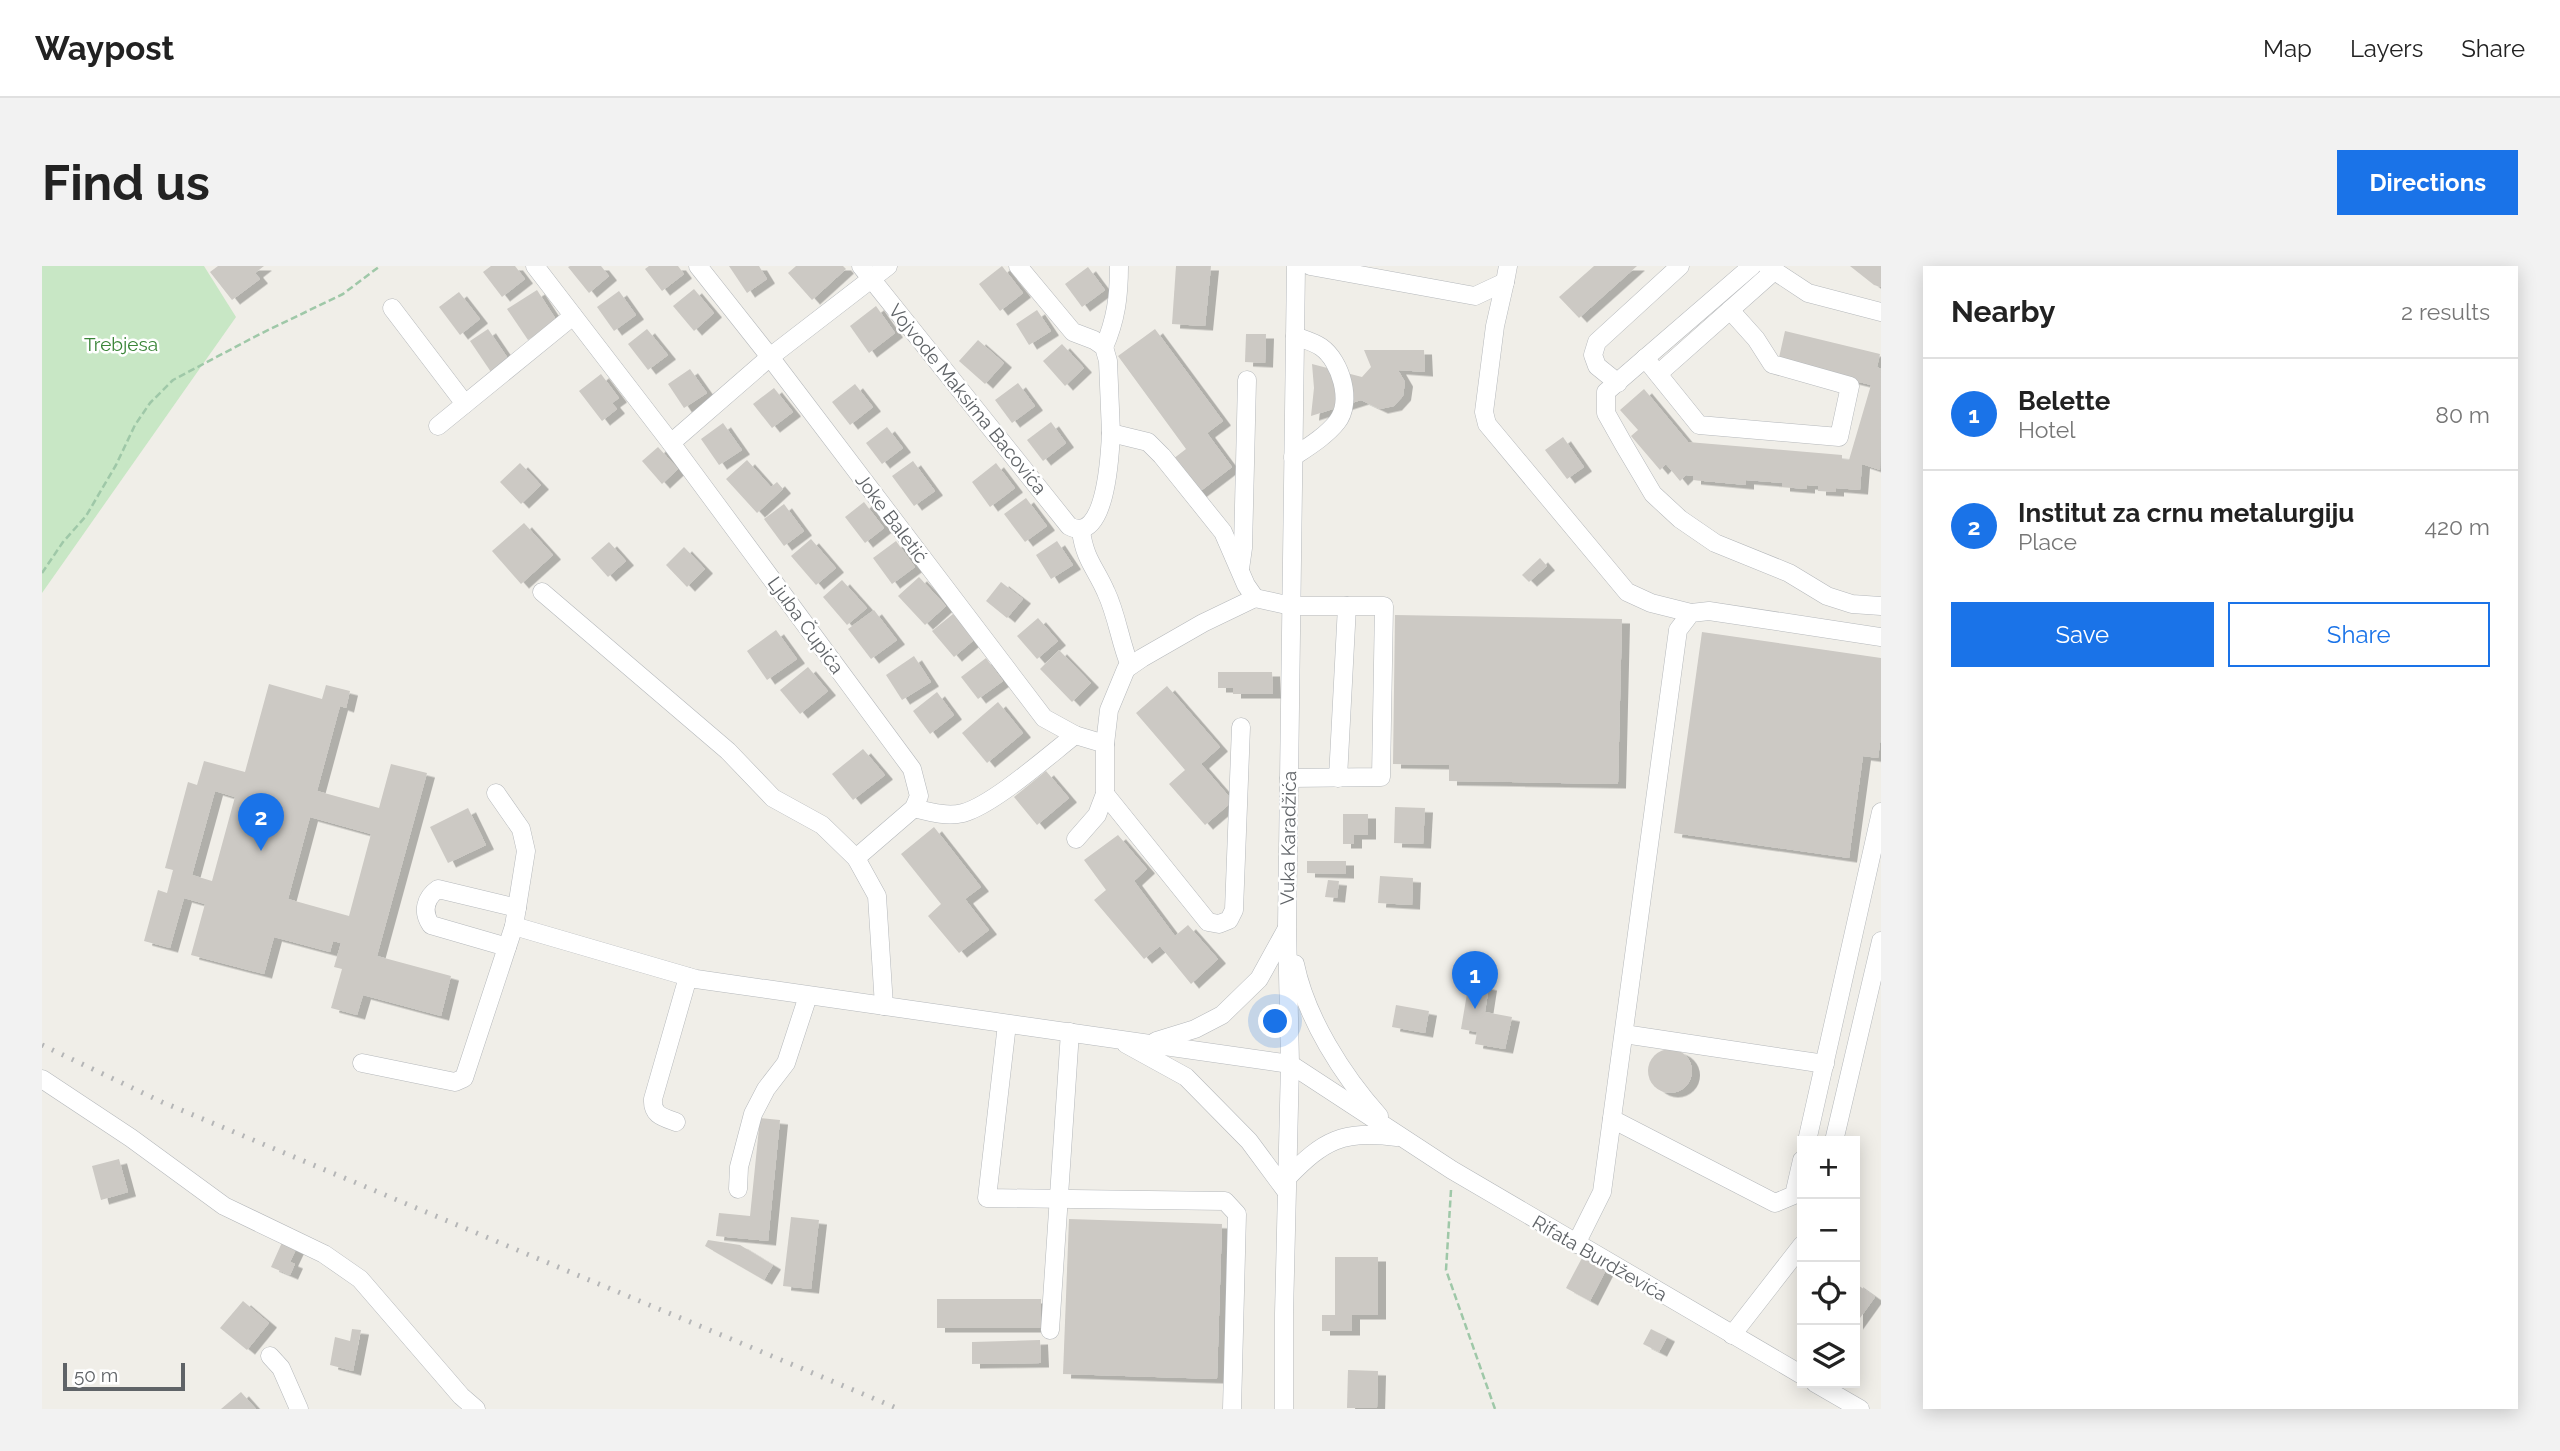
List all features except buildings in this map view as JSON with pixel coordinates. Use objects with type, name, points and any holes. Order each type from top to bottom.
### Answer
[{"type":"street","name":"Ljuba Čupića","points":[[535,266],[671,443],[912,769],[919,796],[914,808]]},
{"type":"street","name":"Joke Baletić","points":[[698,266],[1044,718],[1075,735],[1105,744]]},
{"type":"street","points":[[671,443],[867,273],[888,266]]},
{"type":"street","points":[[1018,266],[1073,332],[1104,347],[1108,361],[1111,433],[1109,473],[1095,518],[1078,530],[1084,551],[1107,592],[1130,666]]},
{"type":"street","points":[[1104,347],[1114,324],[1119,295],[1119,266]]},
{"type":"street","name":"Vuka Karadžića","points":[[1284,1409],[1290,1063],[1287,927],[1296,266]]},
{"type":"street","points":[[1311,266],[1475,296],[1506,274]]},
{"type":"street","points":[[1618,383],[1597,366],[1593,355],[1597,342],[1680,266]]},
{"type":"street","points":[[1752,266],[1606,392],[1606,413],[1653,494],[1680,519],[1715,543],[1789,573],[1827,596],[1852,604],[1881,606]]},
{"type":"street","points":[[1658,374],[1777,269],[1808,293],[1881,312]]},
{"type":"street","name":"Vojvode Maksima Bacovića","points":[[867,273],[1069,526],[1078,530]]},
{"type":"street","points":[[1506,274],[1495,326],[1484,412],[1487,424],[1627,592],[1651,603],[1692,613],[1709,611],[1881,637]]},
{"type":"street","points":[[392,308],[465,404]]},
{"type":"street","points":[[1645,358],[1699,425],[1839,437],[1850,386],[1772,364],[1756,339],[1730,310]]},
{"type":"street","points":[[438,426],[573,316]]},
{"type":"street","points":[[1293,457],[1337,423],[1342,414],[1344,389],[1338,368],[1330,355],[1320,346],[1295,336]]},
{"type":"street","points":[[1240,569],[1243,548],[1247,380]]},
{"type":"street","points":[[1111,433],[1148,442],[1162,456],[1223,532],[1246,585],[1255,598]]},
{"type":"street","points":[[542,592],[729,751],[773,798],[822,825],[856,858],[877,896],[884,1006]]},
{"type":"street","points":[[1076,839],[1097,815],[1105,794],[1105,744],[1109,710],[1126,669],[1203,623],[1255,598],[1291,606],[1384,606],[1381,777],[1289,778]]},
{"type":"street","points":[[1338,778],[1347,606]]},
{"type":"street","points":[[1576,1244],[1602,1192],[1678,629],[1692,613]]},
{"type":"street","points":[[1105,794],[1208,922],[1219,924],[1229,920],[1234,910],[1241,727]]},
{"type":"street","points":[[856,858],[914,808],[944,815],[961,814],[982,806],[1075,735]]},
{"type":"street","points":[[362,1063],[455,1082],[464,1078],[514,926],[526,851],[521,829],[496,793]]},
{"type":"street","points":[[1808,1136],[1881,811]]},
{"type":"street","points":[[506,947],[431,925],[425,916],[426,904],[431,894],[438,889],[517,908]]},
{"type":"street","points":[[514,926],[688,977],[1290,1063],[1400,1138]]},
{"type":"street","points":[[1149,1043],[1195,1029],[1222,1015],[1259,979],[1287,927]]},
{"type":"street","points":[[1287,927],[1299,981],[1316,1024],[1366,1101],[1400,1138]]},
{"type":"street","points":[[1835,1136],[1881,941]]},
{"type":"street","points":[[676,1122],[658,1115],[653,1108],[653,1099],[688,977]]},
{"type":"street","points":[[738,1189],[739,1167],[752,1114],[766,1088],[786,1063],[808,996]]},
{"type":"street","points":[[1007,1024],[987,1198],[1225,1201],[1237,1214],[1232,1409]]},
{"type":"street","points":[[1050,1330],[1070,1032]]},
{"type":"street","points":[[1624,1034],[1825,1064]]},
{"type":"street","points":[[1114,1038],[1186,1077],[1249,1141],[1286,1184],[1312,1152],[1342,1138],[1367,1133],[1400,1138]]},
{"type":"street","points":[[42,1079],[131,1138],[224,1206],[324,1254],[360,1279],[461,1396],[476,1409]]},
{"type":"street","points":[[1612,1119],[1775,1203],[1794,1195],[1797,1182]]},
{"type":"street","name":"Rifata Burdževića","points":[[1400,1138],[1797,1373]]},
{"type":"street","points":[[1732,1335],[1797,1251]]},
{"type":"street","points":[[270,1356],[281,1368],[299,1409]]},
{"type":"street","points":[[1824,1388],[1860,1409]]},
{"type":"path","points":[[42,573],[63,542],[86,516],[116,465],[135,425],[150,403],[173,380],[260,334],[343,295],[380,266]]},
{"type":"path","points":[[1452,1170],[1446,1270],[1494,1409]]},
{"type":"green space","name":"Trebjesa","points":[[42,266],[204,266],[236,317],[42,593]]},
{"type":"railway","points":[[42,1045],[162,1102],[899,1409]]},
{"type":"place","name":"Institut za crnu metalurgiju","points":[[261,851]]},
{"type":"place","name":"Belette","points":[[1475,1009]]}]
